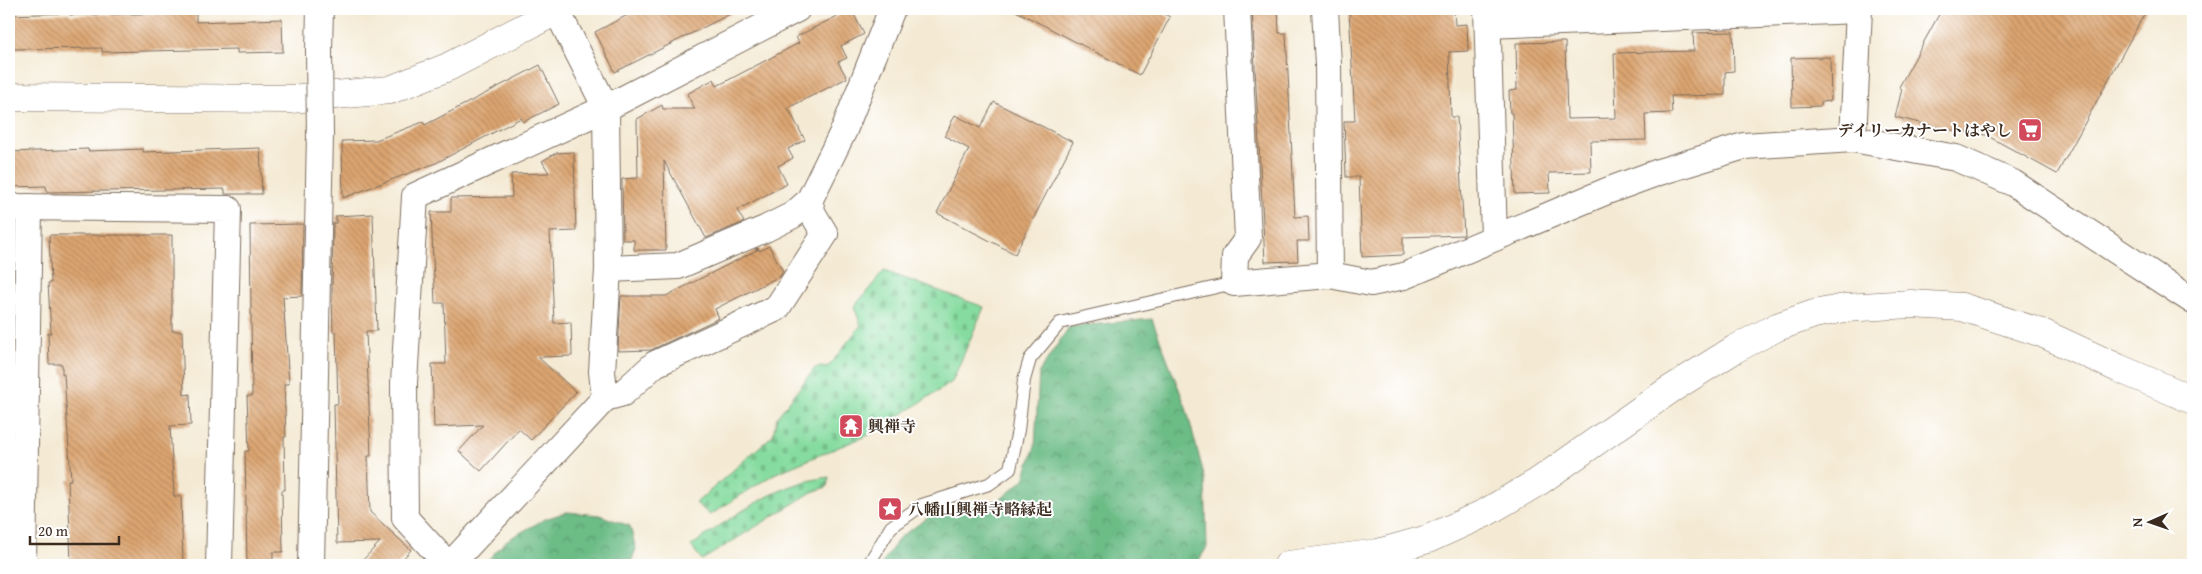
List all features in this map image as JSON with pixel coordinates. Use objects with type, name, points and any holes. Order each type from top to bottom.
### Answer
[{"type":"street","points":[[311,565],[320,136],[320,9]]},
{"type":"street","points":[[9,97],[291,99],[390,90],[448,67],[557,9],[606,108],[608,269],[602,372],[605,398]]},
{"type":"street","points":[[796,9],[606,108],[415,196],[404,383],[405,518],[449,565],[605,398],[624,393],[655,364],[778,308],[825,234],[813,214],[809,201]]},
{"type":"street","points":[[608,269],[678,266],[765,230],[809,201],[844,130],[892,9]]},
{"type":"street","points":[[1236,9],[1248,238],[1235,256],[1234,283],[1330,275],[1371,283],[1404,276],[1659,172],[1744,146],[1853,139],[1956,158],[2013,183],[2193,301]]},
{"type":"street","points":[[1325,9],[1328,65],[1330,275]]},
{"type":"street","points":[[1494,238],[1488,17],[1859,10],[1853,139]]},
{"type":"street","points":[[23,565],[19,207],[228,209],[219,565]]},
{"type":"street","points":[[1288,565],[1378,553],[1428,539],[1485,513],[1538,482],[1668,391],[1735,349],[1777,327],[1814,314],[1845,308],[1902,304],[1962,308],[2042,332],[2118,368],[2193,400]]},
{"type":"lane","points":[[868,565],[890,527],[922,505],[988,484],[1010,469],[1018,430],[1024,380],[1030,359],[1060,323],[1234,283]]},
{"type":"green space","points":[[884,271],[984,307],[952,382],[873,433],[774,474],[710,515],[696,503],[773,435],[777,417],[815,368],[829,366],[861,325],[854,307]]},
{"type":"green space","points":[[1152,319],[1186,407],[1205,479],[1207,547],[1196,565],[881,565],[900,537],[938,511],[1000,500],[1024,479],[1035,446],[1039,372],[1069,327]]},
{"type":"green space","points":[[829,477],[827,487],[812,492],[702,560],[691,546],[739,513],[773,494],[810,480]]},
{"type":"green space","points":[[567,512],[599,515],[630,526],[636,549],[630,565],[483,565],[507,540],[545,519]]},
{"type":"building","points":[[639,9],[740,9],[615,72],[595,32]]},
{"type":"building","points":[[851,9],[864,34],[841,46],[847,58],[838,62],[847,78],[788,108],[805,140],[788,149],[793,158],[778,166],[787,184],[737,210],[744,222],[706,238],[664,161],[666,250],[634,250],[634,240],[623,240],[622,179],[638,178],[637,119],[662,105],[663,109],[695,109],[687,94],[714,79],[717,86],[799,43],[796,37]]},
{"type":"building","points":[[1012,9],[1155,9],[1170,17],[1140,75]]},
{"type":"building","points":[[1252,9],[1278,9],[1279,33],[1286,33],[1295,217],[1308,216],[1309,241],[1297,241],[1298,261],[1265,262]]},
{"type":"building","points":[[1349,9],[1454,9],[1455,25],[1467,24],[1468,51],[1449,52],[1451,117],[1457,117],[1464,235],[1403,237],[1403,255],[1362,257],[1359,177],[1346,177],[1344,121],[1355,121]]},
{"type":"building","name":"デイリーカナートはやし","points":[[1942,9],[2147,9],[2057,174],[1986,135],[1944,129],[1895,117],[1902,89],[1899,87]]},
{"type":"building","points":[[70,13],[70,15],[196,13],[196,22],[282,19],[283,52],[237,53],[237,49],[102,52],[102,48],[9,49],[9,15]]},
{"type":"building","points":[[1733,32],[1734,71],[1725,72],[1725,95],[1671,96],[1672,113],[1645,114],[1646,140],[1590,141],[1591,172],[1549,173],[1550,193],[1515,194],[1512,113],[1510,113],[1509,91],[1517,90],[1516,43],[1565,42],[1567,119],[1616,118],[1614,53],[1694,51],[1693,33]]},
{"type":"building","points":[[1830,57],[1831,101],[1821,102],[1821,106],[1792,107],[1791,58]]},
{"type":"building","points":[[540,65],[559,104],[523,122],[521,118],[436,163],[343,198],[342,141],[376,140],[423,122],[425,125]]},
{"type":"building","points":[[994,102],[1073,142],[1015,254],[937,213],[969,149],[945,136],[955,115],[980,128]]},
{"type":"building","points":[[260,148],[262,194],[225,194],[225,189],[47,192],[46,186],[9,187],[9,152],[143,149],[143,152]]},
{"type":"building","points":[[574,152],[576,231],[550,232],[554,323],[571,322],[572,356],[538,357],[576,392],[531,440],[519,429],[481,471],[459,451],[483,425],[434,427],[432,364],[446,364],[444,303],[435,303],[431,212],[451,212],[451,198],[512,197],[511,174],[549,173],[542,161],[556,153]]},
{"type":"building","points":[[373,214],[377,331],[366,331],[371,456],[368,456],[370,512],[411,550],[397,565],[358,565],[380,542],[337,543],[334,404],[338,404],[336,332],[333,332],[333,223],[336,223],[336,216]]},
{"type":"building","points":[[303,224],[302,296],[283,297],[289,384],[284,384],[286,437],[284,437],[285,490],[282,490],[283,552],[273,552],[273,565],[247,565],[245,451],[249,451],[247,396],[252,396],[250,225]]},
{"type":"building","points":[[49,235],[172,235],[172,331],[182,331],[184,395],[190,394],[191,425],[170,426],[174,496],[181,496],[183,565],[71,565],[68,480],[71,480],[64,374],[62,374],[62,364],[49,364],[48,333],[51,333],[48,283],[51,283]]},
{"type":"building","points":[[769,246],[783,271],[780,276],[715,309],[719,318],[651,350],[618,351],[621,296],[666,296],[759,249],[760,251]]},
{"type":"place","name":"デイリーカナートはやし","points":[[2030,130]]},
{"type":"place","name":"興禅寺","points":[[851,426]]},
{"type":"place","name":"八幡山興禅寺略縁起","points":[[890,509]]}]
